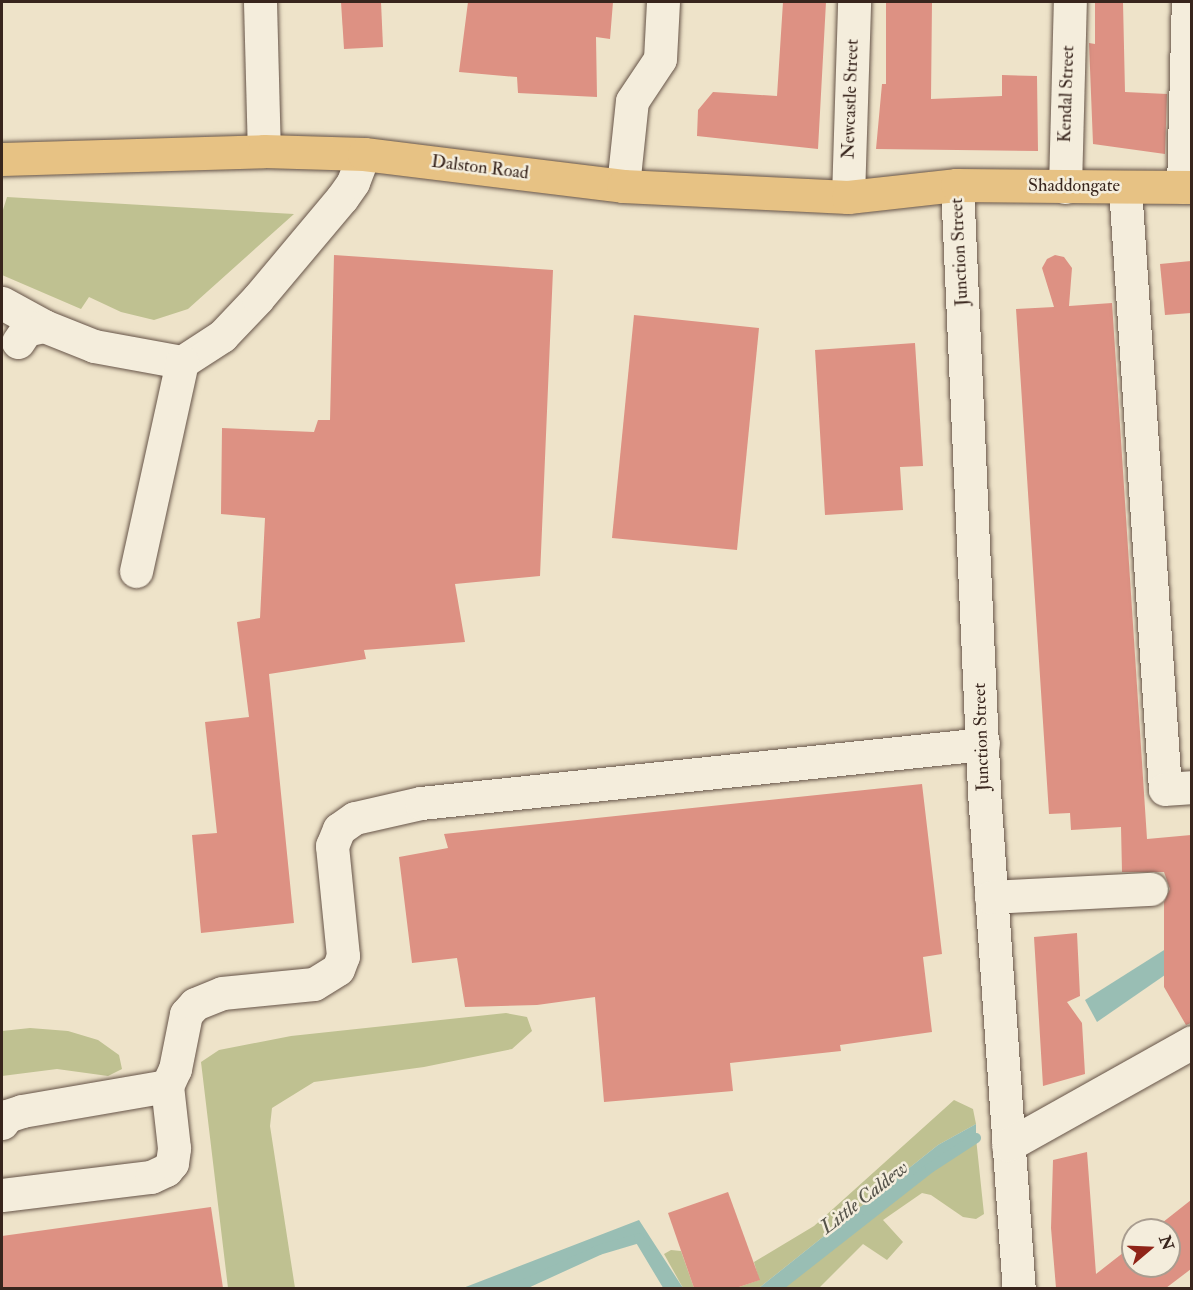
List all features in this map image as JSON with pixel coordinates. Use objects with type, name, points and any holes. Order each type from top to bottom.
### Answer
[{"type":"main road","name":"Dalston Road","points":[[2,159],[264,151],[364,154],[623,186],[848,197],[957,185]]},
{"type":"main road","name":"Shaddongate","points":[[957,185],[1187,187]]},
{"type":"street","points":[[260,2],[264,151]]},
{"type":"street","points":[[623,186],[632,101],[660,59],[663,2]]},
{"type":"street","name":"Newcastle Street","points":[[848,197],[854,2]]},
{"type":"street","name":"Kendal Street","points":[[1065,187],[1070,2]]},
{"type":"street","points":[[1187,187],[1188,2]]},
{"type":"street","points":[[2,303],[31,334],[182,362],[222,336],[280,273],[353,182],[364,154]]},
{"type":"street","name":"Junction Street","points":[[957,185],[991,897],[1019,1288]]},
{"type":"street","points":[[1125,187],[1165,789],[1191,787]]},
{"type":"street","points":[[136,571],[182,362]]},
{"type":"street","points":[[2,1195],[151,1177],[166,1170],[172,1163],[174,1148],[167,1086],[175,1069],[186,1014],[195,1004],[222,993],[314,984],[338,969],[343,956],[332,846],[339,829],[355,818],[421,803],[983,744]]},
{"type":"street","points":[[991,897],[1151,889]]},
{"type":"street","points":[[1008,1144],[1191,1042]]},
{"type":"street","points":[[2,1123],[22,1111],[167,1086]]},
{"type":"green space","points":[[7,197],[294,214],[188,309],[154,320],[121,312],[89,297],[81,309],[2,275],[2,213]]},
{"type":"green space","points":[[506,1013],[527,1017],[532,1031],[512,1049],[424,1067],[314,1082],[272,1108],[270,1126],[295,1288],[228,1288],[201,1062],[219,1050],[291,1036]]},
{"type":"green space","points":[[30,1028],[68,1031],[98,1040],[119,1055],[122,1069],[108,1076],[57,1069],[2,1076],[2,1031]]},
{"type":"green space","points":[[954,1100],[973,1109],[976,1124],[938,1145],[759,1288],[736,1288],[759,1280],[754,1262],[814,1226]]},
{"type":"green space","points":[[976,1138],[984,1214],[976,1219],[963,1217],[931,1195],[922,1193],[883,1220],[903,1242],[887,1260],[863,1244],[819,1288],[777,1288],[930,1168]]},
{"type":"green space","points":[[671,1250],[681,1251],[694,1288],[683,1288],[664,1254]]},
{"type":"water","points":[[1191,933],[1191,957],[1097,1022],[1085,1000]]},
{"type":"water","points":[[976,1124],[976,1138],[930,1168],[777,1288],[759,1288],[938,1145]]},
{"type":"water","points":[[639,1220],[683,1288],[669,1288],[638,1238],[599,1250],[516,1288],[463,1288]]},
{"type":"building","points":[[341,2],[381,2],[383,47],[344,49]]},
{"type":"building","points":[[468,2],[613,2],[610,39],[596,37],[597,97],[518,93],[517,77],[459,72]]},
{"type":"building","points":[[783,2],[826,2],[818,149],[697,136],[698,110],[713,92],[777,96]]},
{"type":"building","points":[[886,2],[932,2],[931,99],[1002,96],[1002,75],[1037,76],[1038,151],[876,149],[882,84],[886,84]]},
{"type":"building","points":[[1095,2],[1123,2],[1125,92],[1167,94],[1165,154],[1093,144],[1089,43],[1095,44]]},
{"type":"building","points":[[334,255],[553,270],[540,576],[455,584],[465,642],[364,650],[366,659],[269,674],[294,923],[201,933],[192,835],[217,833],[205,722],[249,717],[237,622],[260,618],[265,518],[221,514],[222,428],[314,432],[318,420],[330,420]]},
{"type":"building","points":[[1055,255],[1064,257],[1072,268],[1069,306],[1112,303],[1147,839],[1191,835],[1191,1023],[1186,1025],[1164,987],[1164,902],[1170,889],[1164,872],[1122,872],[1121,827],[1071,830],[1070,813],[1049,814],[1016,309],[1054,307],[1042,268],[1047,259]]},
{"type":"building","points":[[1191,261],[1191,313],[1165,315],[1160,264]]},
{"type":"building","points":[[634,315],[759,328],[737,550],[612,538]]},
{"type":"building","points":[[915,343],[923,466],[900,467],[903,510],[825,515],[815,350]]},
{"type":"building","points":[[922,784],[942,954],[923,957],[932,1032],[840,1045],[841,1051],[730,1063],[733,1091],[604,1102],[595,997],[537,1005],[465,1007],[457,958],[412,963],[399,857],[448,848],[444,834]]},
{"type":"building","points":[[1077,933],[1080,996],[1067,1002],[1082,1023],[1085,1074],[1043,1086],[1034,937]]},
{"type":"building","points":[[1087,1152],[1096,1274],[1121,1254],[1121,1278],[1179,1278],[1166,1288],[1056,1288],[1051,1228],[1053,1160]]},
{"type":"building","points":[[728,1192],[760,1280],[736,1288],[694,1288],[668,1213]]},
{"type":"building","points":[[1191,1200],[1191,1269],[1181,1277],[1181,1218],[1168,1218]]},
{"type":"building","points":[[211,1207],[223,1288],[2,1288],[2,1236]]},
{"type":"waterway","name":"Little Caldew","points":[[777,1288],[930,1168],[976,1138]]},
{"type":"waterway","name":"Little Caldew","points":[[516,1288],[599,1250],[639,1238],[669,1288]]}]
